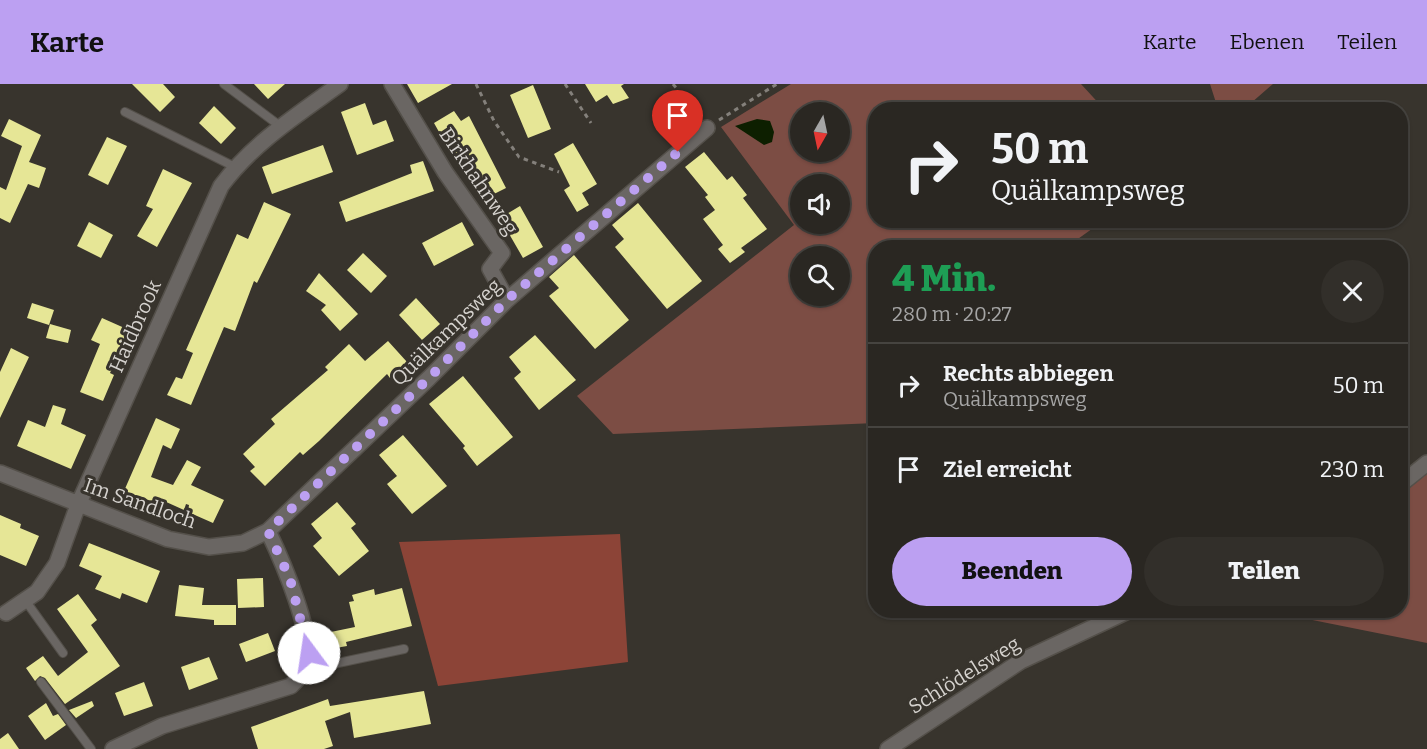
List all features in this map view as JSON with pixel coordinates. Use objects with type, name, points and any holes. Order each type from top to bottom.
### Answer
[{"type":"street","name":"Haidbrook","points":[[6,613],[37,592],[57,563],[78,505],[221,186],[235,167],[280,126],[340,84]]},
{"type":"street","name":"Birkhahnweg","points":[[392,84],[445,172],[502,253],[490,269],[507,300]]},
{"type":"street","name":"Quälkampsweg","points":[[268,531],[429,378],[507,300],[707,128]]},
{"type":"street","points":[[1408,478],[1427,463]]},
{"type":"street","name":"Im Sandloch","points":[[0,473],[168,539],[209,547],[243,543],[268,531]]},
{"type":"street","points":[[113,749],[162,726],[291,686],[305,669],[309,653],[290,579],[268,531]]},
{"type":"street","name":"Schlödelsweg","points":[[888,749],[1021,661],[1113,618]]},
{"type":"lane","points":[[224,84],[280,126]]},
{"type":"lane","points":[[125,112],[235,167]]},
{"type":"lane","points":[[25,600],[63,653]]},
{"type":"lane","points":[[305,669],[404,649]]},
{"type":"lane","points":[[41,682],[91,749]]},
{"type":"path","points":[[476,84],[494,121],[519,157],[559,172]]},
{"type":"path","points":[[565,84],[591,123]]},
{"type":"path","points":[[673,84],[677,89]]},
{"type":"path","points":[[707,128],[777,84]]},
{"type":"shaded area","points":[[791,84],[1081,84],[1098,102],[868,102],[868,228],[1093,228],[1076,240],[868,240],[868,423],[613,434],[577,396],[790,228],[790,234],[850,234],[850,174],[790,174],[790,220],[721,127]]},
{"type":"shaded area","points":[[1210,84],[1273,84],[1252,102],[1216,102]]},
{"type":"shaded area","points":[[757,119],[770,121],[774,132],[772,142],[764,145],[735,126]]},
{"type":"shaded area","points":[[1427,470],[1427,643],[1303,618],[1408,618],[1408,485]]},
{"type":"shaded area","points":[[620,534],[628,662],[438,686],[399,542]]},
{"type":"building","points":[[132,84],[163,84],[175,97],[160,112]]},
{"type":"building","points":[[254,84],[285,84],[268,99]]},
{"type":"building","points":[[407,84],[452,84],[418,103]]},
{"type":"building","points":[[585,84],[624,84],[621,86],[629,98],[613,104],[607,95],[596,102]]},
{"type":"building","points":[[533,85],[551,129],[528,138],[510,95]]},
{"type":"building","points":[[365,103],[373,125],[386,120],[394,141],[357,155],[341,112]]},
{"type":"building","points":[[214,106],[236,128],[221,144],[199,123]]},
{"type":"building","points":[[454,111],[461,121],[469,116],[506,188],[484,199],[460,153],[453,157],[434,123]]},
{"type":"building","points":[[9,119],[41,135],[29,162],[46,168],[39,188],[28,184],[10,223],[0,218],[0,187],[6,190],[22,146],[1,136]]},
{"type":"building","points":[[107,137],[127,146],[108,185],[88,175]]},
{"type":"building","points":[[573,143],[597,184],[582,193],[589,205],[577,212],[564,190],[570,186],[554,154]]},
{"type":"building","points":[[323,145],[333,172],[272,194],[262,167]]},
{"type":"building","points":[[704,152],[727,180],[732,176],[747,195],[743,198],[767,229],[741,248],[745,252],[730,263],[718,249],[723,245],[703,219],[715,210],[705,197],[708,195],[685,167]]},
{"type":"building","points":[[423,161],[434,191],[346,222],[339,202],[412,173],[410,165]]},
{"type":"building","points":[[163,169],[192,183],[157,247],[137,236],[153,209],[146,206]]},
{"type":"building","points":[[264,202],[291,214],[257,283],[254,281],[235,331],[224,327],[191,405],[167,395],[176,377],[182,379],[193,353],[186,350],[237,234],[248,239]]},
{"type":"building","points":[[638,203],[702,281],[667,309],[615,247],[624,239],[612,225]]},
{"type":"building","points":[[520,206],[543,247],[523,258],[500,218]]},
{"type":"building","points":[[89,222],[113,235],[101,258],[77,246]]},
{"type":"building","points":[[462,222],[474,245],[434,266],[422,243]]},
{"type":"building","points":[[363,253],[387,276],[371,293],[347,270]]},
{"type":"building","points":[[574,255],[629,320],[595,349],[549,296],[559,288],[549,277]]},
{"type":"building","points":[[319,273],[358,314],[340,331],[321,310],[326,305],[306,291]]},
{"type":"building","points":[[416,298],[440,324],[422,340],[399,315]]},
{"type":"building","points":[[32,303],[54,310],[49,325],[27,318]]},
{"type":"building","points":[[102,318],[129,330],[110,373],[114,375],[103,401],[80,392],[100,344],[91,340]]},
{"type":"building","points":[[50,324],[71,330],[68,343],[46,338]]},
{"type":"building","points":[[535,335],[576,380],[539,410],[514,378],[521,372],[509,357]]},
{"type":"building","points":[[388,341],[407,362],[390,378],[387,374],[319,441],[303,455],[300,452],[265,486],[250,471],[255,467],[243,454],[275,424],[271,419],[328,370],[325,367],[349,344],[365,361]]},
{"type":"building","points":[[11,348],[29,357],[0,418],[0,372]]},
{"type":"building","points":[[463,376],[513,437],[477,466],[463,448],[465,446],[429,404]]},
{"type":"building","points":[[53,405],[66,409],[61,424],[86,435],[71,469],[17,446],[28,420],[45,427]]},
{"type":"building","points":[[156,418],[180,429],[171,449],[163,445],[151,477],[173,485],[187,460],[201,467],[191,485],[224,500],[213,523],[188,512],[189,505],[186,504],[184,510],[164,501],[162,505],[124,491]]},
{"type":"building","points":[[403,435],[447,486],[412,514],[387,484],[397,476],[379,455]]},
{"type":"building","points":[[337,502],[356,524],[351,528],[369,551],[339,576],[313,546],[322,538],[311,524]]},
{"type":"building","points":[[0,515],[21,524],[20,528],[39,536],[26,566],[0,555]]},
{"type":"building","points":[[89,543],[160,571],[147,603],[122,593],[120,599],[95,589],[102,576],[79,566]]},
{"type":"building","points":[[263,578],[264,607],[238,608],[237,579]]},
{"type":"building","points":[[179,585],[204,588],[202,605],[236,605],[236,625],[214,625],[214,620],[175,616]]},
{"type":"building","points":[[402,588],[412,626],[346,642],[347,646],[330,649],[326,633],[355,627],[349,602],[354,601],[352,595],[374,589],[375,595]]},
{"type":"building","points":[[78,594],[97,620],[91,625],[120,666],[65,704],[45,678],[40,676],[35,681],[26,668],[43,656],[58,676],[88,652],[57,609]]},
{"type":"building","points":[[268,633],[275,651],[246,662],[239,644]]},
{"type":"building","points":[[209,657],[218,679],[189,690],[181,667]]},
{"type":"building","points":[[144,682],[153,706],[124,716],[115,693]]},
{"type":"building","points":[[424,691],[431,724],[354,738],[350,712],[325,721],[333,746],[324,749],[258,749],[251,727],[328,699],[330,706]]},
{"type":"building","points":[[92,701],[94,706],[76,718],[69,710]]},
{"type":"building","points":[[46,703],[53,716],[58,714],[66,725],[45,740],[28,716]]},
{"type":"building","points":[[8,733],[19,749],[0,749],[0,739]]},
{"type":"route","points":[[309,653],[290,579],[268,531],[429,378],[507,300],[678,152]]}]
